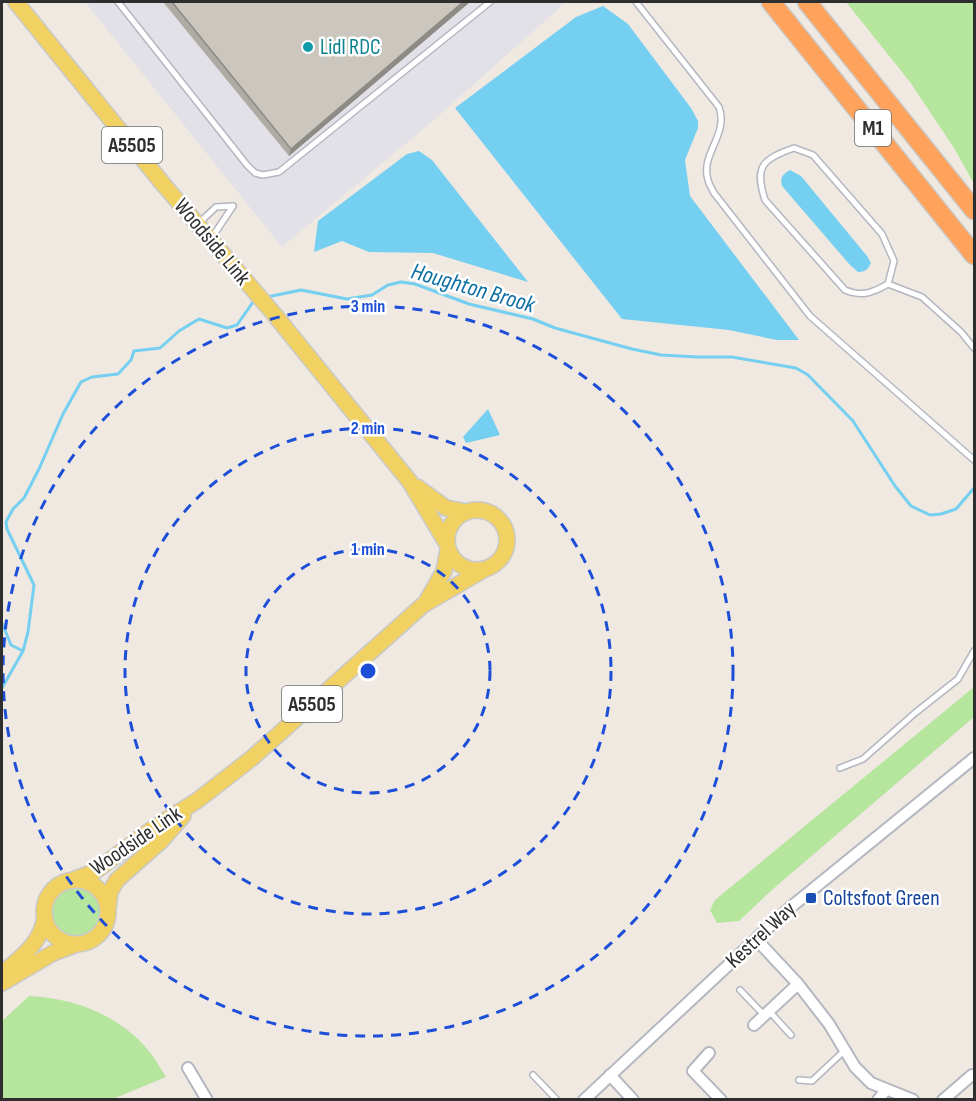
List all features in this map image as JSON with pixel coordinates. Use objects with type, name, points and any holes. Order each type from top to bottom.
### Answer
[{"type":"highway","name":"M1","points":[[771,2],[975,255]]},
{"type":"highway","name":"M1","points":[[807,2],[975,210]]},
{"type":"main road","name":"Woodside Link","points":[[16,2],[410,482],[447,547],[444,571],[423,605]]},
{"type":"main road","name":"Woodside Link","points":[[410,482],[440,505],[467,512]]},
{"type":"main road","name":"A5505","points":[[476,510],[489,513],[503,525],[506,533],[505,551],[500,559],[485,569],[477,571],[462,567],[451,556],[447,547],[449,528],[459,515],[467,512],[476,510]]},
{"type":"main road","name":"Woodside Link","points":[[2,974],[34,944],[42,932],[47,900],[58,886],[93,872],[155,827],[198,800],[252,758],[423,605],[485,569]]},
{"type":"main road","name":"Woodside Link","points":[[2,983],[63,948],[83,943],[98,934],[107,919],[110,892],[117,880],[160,842],[198,800]]},
{"type":"main road","name":"Woodside Link","points":[[73,880],[81,880],[97,888],[108,910]]},
{"type":"main road","points":[[45,917],[54,935],[73,943],[83,943]]},
{"type":"street","name":"Kestrel Way","points":[[584,1100],[786,911],[975,758]]},
{"type":"street","points":[[756,939],[798,984],[828,1024],[855,1067],[871,1083],[913,1100]]},
{"type":"street","points":[[754,1025],[798,984]]},
{"type":"street","points":[[708,1053],[693,1071],[721,1100]]},
{"type":"street","points":[[188,1068],[207,1100]]},
{"type":"street","points":[[943,1100],[972,1074]]},
{"type":"street","points":[[610,1075],[633,1100]]},
{"type":"street","points":[[878,1100],[886,1090]]},
{"type":"lane","points":[[118,2],[234,150],[255,173],[263,176],[279,172],[490,2]]},
{"type":"lane","points":[[636,2],[719,107],[723,118],[708,161],[707,179],[714,193],[810,315],[975,460]]},
{"type":"lane","points":[[888,284],[894,261],[882,234],[813,155],[794,148],[775,155],[763,165],[759,182],[765,200],[845,290],[856,294],[868,294],[888,284],[922,297],[961,332],[975,348]]},
{"type":"lane","points":[[197,224],[216,207],[233,206],[211,240]]},
{"type":"lane","points":[[840,768],[863,759],[958,679],[975,651]]},
{"type":"lane","points":[[740,990],[791,1035]]},
{"type":"lane","points":[[799,1080],[812,1081],[844,1051]]},
{"type":"lane","points":[[533,1075],[557,1100]]},
{"type":"shaded area","points":[[85,2],[566,2],[435,119],[282,247]]},
{"type":"green space","points":[[846,2],[974,2],[974,184],[954,148],[910,82]]},
{"type":"green space","points":[[974,687],[974,717],[773,889],[739,921],[717,923],[710,910],[715,900]]},
{"type":"green space","points":[[72,886],[82,886],[95,893],[102,906],[102,916],[95,929],[82,936],[72,936],[63,932],[56,925],[52,916],[52,906],[56,897],[63,890]]},
{"type":"green space","points":[[29,996],[62,1000],[109,1018],[124,1027],[151,1053],[166,1077],[113,1099],[2,1099],[2,1021]]},
{"type":"water","points":[[603,6],[628,24],[691,108],[698,121],[698,128],[685,160],[690,196],[799,340],[777,340],[729,330],[622,319],[455,108],[576,17]]},
{"type":"water","points":[[419,151],[432,160],[528,282],[433,253],[369,252],[342,241],[314,252],[318,221],[407,154]]},
{"type":"water","points":[[790,170],[801,176],[867,256],[871,263],[866,270],[858,272],[850,265],[782,186],[782,176]]},
{"type":"water","points":[[488,409],[500,435],[466,443],[463,437]]},
{"type":"building","name":"Lidl RDC","points":[[172,2],[463,2],[291,149]]},
{"type":"waterway","name":"Houghton Brook","points":[[267,297],[301,290],[347,299],[372,295],[388,285],[401,282],[415,284],[469,304],[533,319],[555,328],[632,349],[661,355],[732,357],[796,368],[808,375],[853,421],[895,486],[911,506],[930,515],[941,514],[956,509],[974,488]]},
{"type":"waterway","name":"Houghton Brook","points":[[2,688],[23,651],[28,632],[34,585],[7,529],[6,522],[13,509],[24,498],[63,414],[81,382],[92,377],[118,374],[131,360],[134,351],[160,348],[179,331],[199,319],[227,328],[237,325],[255,299]]},
{"type":"waterway","points":[[2,623],[11,645],[23,651]]},
{"type":"place","name":"Lidl RDC","points":[[308,47]]},
{"type":"place","name":"Coltsfoot Green","points":[[811,898]]}]
